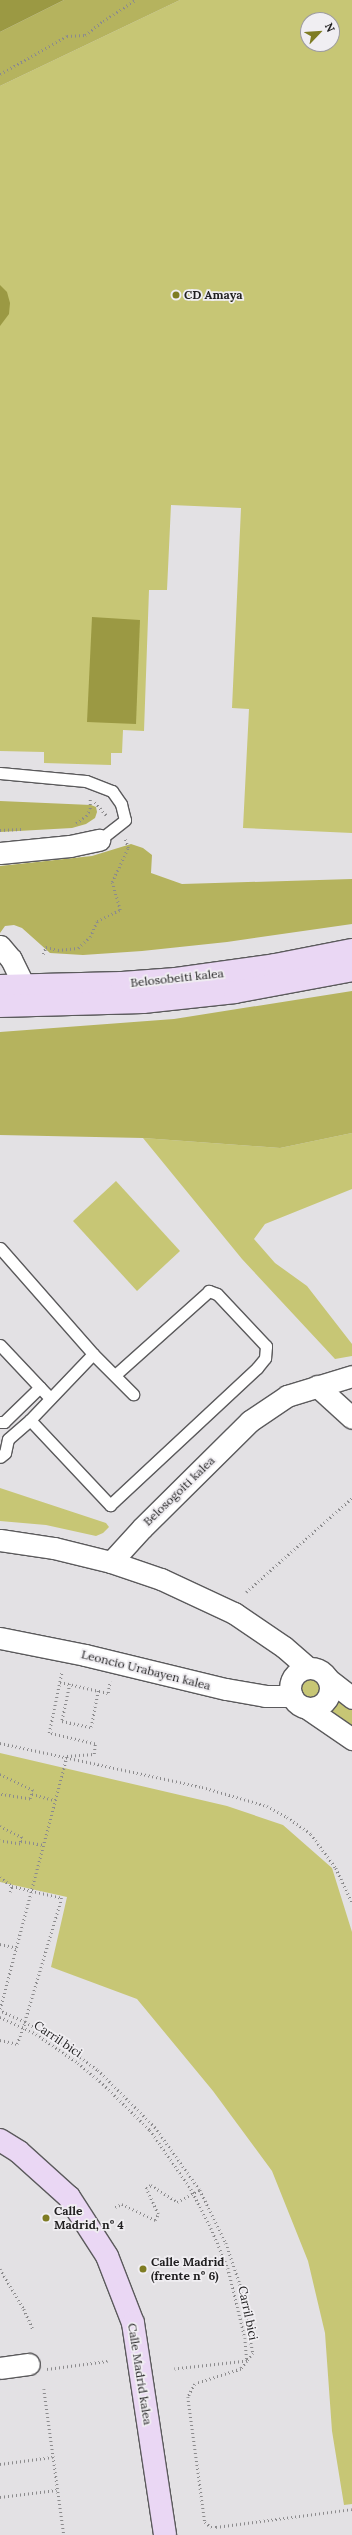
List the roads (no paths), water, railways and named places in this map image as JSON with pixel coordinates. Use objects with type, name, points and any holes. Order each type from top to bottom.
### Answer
[{"type":"main road","name":"Belosobeiti kalea","points":[[0,986],[176,979],[275,965],[352,950]]},
{"type":"main road","name":"Belosobeiti kalea","points":[[0,1006],[158,1000],[234,992],[352,970]]},
{"type":"main road","name":"Calle Madrid kalea","points":[[0,2140],[19,2152],[69,2198],[106,2256],[133,2323],[165,2535]]},
{"type":"street","points":[[0,853],[70,846],[99,840]]},
{"type":"street","points":[[0,946],[9,956],[24,986]]},
{"type":"street","name":"Belosogoiti kalea","points":[[111,1562],[142,1528],[250,1421],[287,1396],[352,1376]]},
{"type":"street","points":[[317,1386],[352,1418]]},
{"type":"street","points":[[0,1540],[54,1548],[111,1562],[161,1579],[234,1613],[284,1647],[308,1668],[320,1671],[352,1698]]},
{"type":"street","name":"Leoncio Urabayen kalea","points":[[0,1638],[85,1655],[226,1689],[299,1702]]},
{"type":"street","points":[[308,1668],[301,1670],[292,1678],[290,1686],[299,1702],[352,1739]]},
{"type":"street","points":[[299,1702],[316,1707],[325,1701],[330,1691],[328,1679]]},
{"type":"street","points":[[0,2368],[37,2367]]},
{"type":"lane","points":[[0,773],[86,781],[112,791],[121,804],[124,820],[99,840]]},
{"type":"lane","points":[[0,1248],[93,1354],[133,1394]]},
{"type":"lane","points":[[30,1420],[110,1505],[257,1368],[265,1358],[266,1346],[217,1294],[209,1291],[115,1375]]},
{"type":"lane","points":[[0,1345],[50,1398]]},
{"type":"lane","points":[[0,1457],[5,1453],[4,1439],[30,1420],[93,1354]]},
{"type":"lane","points":[[0,1422],[4,1422],[40,1387]]},
{"type":"place","name":"CD Amaya","points":[[176,295]]},
{"type":"place","name":"Calle Madrid, nº 4","points":[[46,2218]]},
{"type":"place","name":"Calle Madrid (frente nº 6)","points":[[143,2269]]}]
